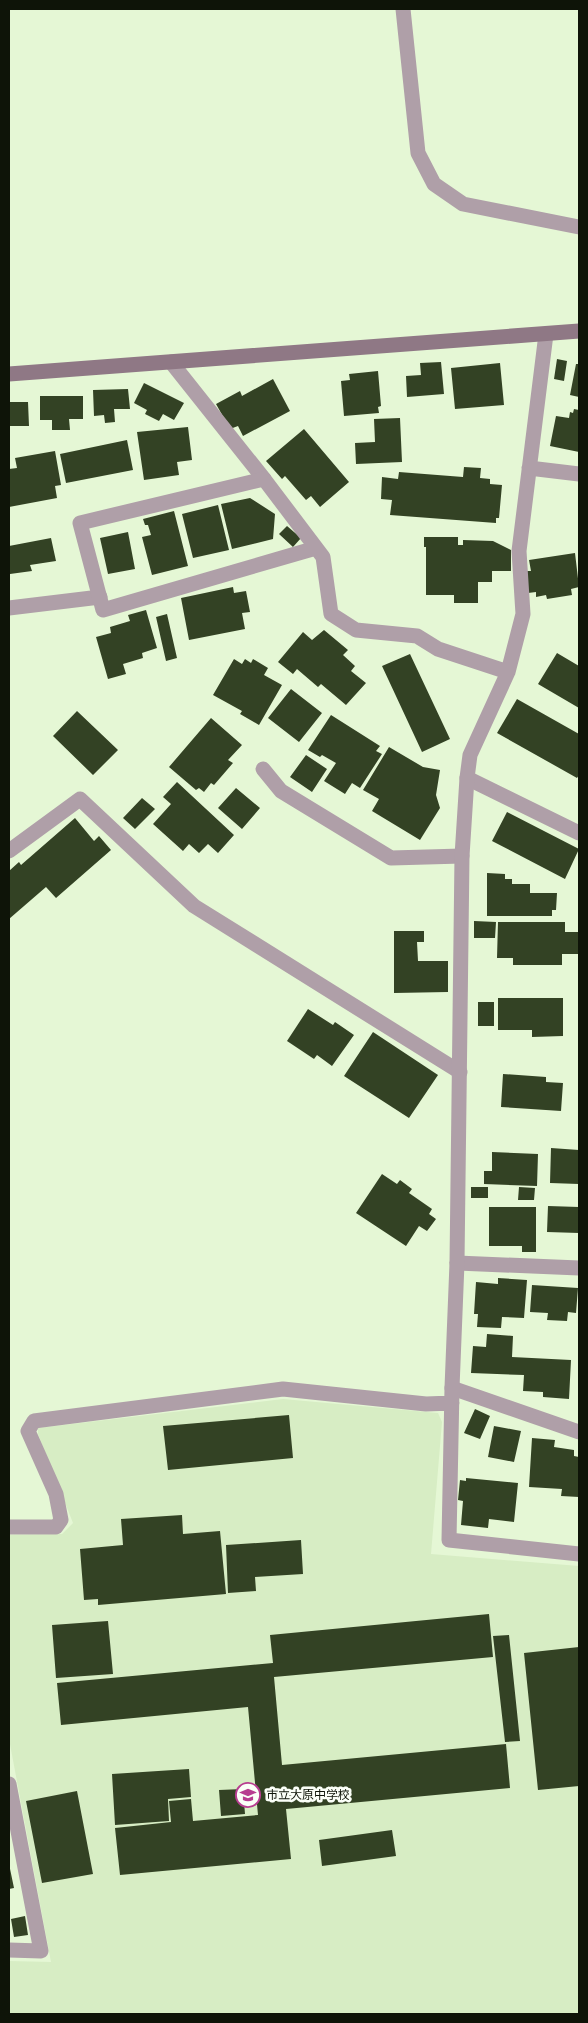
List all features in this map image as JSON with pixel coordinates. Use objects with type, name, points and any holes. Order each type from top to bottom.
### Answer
[{"type":"street","points":[[403,9],[418,153],[434,184],[463,204],[579,227]]},
{"type":"street","points":[[9,374],[579,331]]},
{"type":"street","points":[[546,334],[519,550],[523,614],[508,672],[470,755],[467,778],[462,856],[457,1263],[449,1540],[579,1554]]},
{"type":"street","points":[[171,362],[323,557],[331,614],[356,630],[417,636],[438,649],[508,672]]},
{"type":"street","points":[[529,468],[579,474]]},
{"type":"street","points":[[264,480],[80,523],[103,610],[316,548]]},
{"type":"street","points":[[9,608],[100,597]]},
{"type":"street","points":[[263,769],[281,791],[391,858],[462,856]]},
{"type":"street","points":[[467,778],[579,833]]},
{"type":"street","points":[[9,851],[80,799],[194,906],[460,1072]]},
{"type":"street","points":[[457,1263],[579,1268]]},
{"type":"street","points":[[9,1527],[56,1527],[61,1520],[56,1494],[28,1431],[34,1421],[283,1389],[426,1404],[452,1395],[579,1432]]},
{"type":"street","points":[[9,1784],[41,1951],[9,1950]]},
{"type":"shaded area","points":[[283,1399],[438,1413],[442,1422],[431,1554],[579,1566],[579,2014],[9,2014],[9,1961],[51,1962],[9,1739],[9,1535],[62,1534],[73,1523],[38,1434],[38,1428]]},
{"type":"building","points":[[557,359],[567,361],[564,381],[554,379]]},
{"type":"building","points":[[441,362],[444,394],[407,397],[406,376],[421,375],[420,363]]},
{"type":"building","points":[[500,363],[504,405],[455,409],[451,368]]},
{"type":"building","points":[[576,364],[579,364],[579,397],[570,395]]},
{"type":"building","points":[[378,371],[381,406],[378,407],[379,413],[344,416],[341,381],[350,380],[349,374]]},
{"type":"building","points":[[273,379],[290,411],[243,436],[238,426],[230,429],[216,404],[240,391],[242,396]]},
{"type":"building","points":[[144,383],[184,403],[174,420],[163,414],[159,421],[145,414],[147,410],[134,403]]},
{"type":"building","points":[[128,389],[130,409],[114,409],[115,422],[105,423],[104,415],[94,416],[93,390]]},
{"type":"building","points":[[40,396],[83,396],[83,419],[69,419],[70,430],[52,430],[52,420],[40,420]]},
{"type":"building","points":[[9,402],[28,402],[29,426],[9,426]]},
{"type":"building","points":[[574,409],[579,410],[579,452],[550,446],[556,416],[569,418],[570,412],[573,413]]},
{"type":"building","points":[[400,418],[402,462],[356,464],[355,443],[375,442],[374,419]]},
{"type":"building","points":[[188,427],[192,460],[177,462],[179,475],[144,480],[137,432]]},
{"type":"building","points":[[304,429],[349,482],[320,507],[311,496],[306,500],[285,476],[282,479],[266,461]]},
{"type":"building","points":[[127,440],[133,470],[66,483],[60,454]]},
{"type":"building","points":[[55,451],[61,485],[55,486],[57,498],[9,507],[9,469],[17,468],[15,458]]},
{"type":"building","points":[[464,467],[481,468],[480,478],[490,479],[490,484],[502,485],[499,518],[496,518],[496,523],[390,515],[392,500],[381,499],[382,477],[398,479],[399,472],[463,477]]},
{"type":"building","points":[[250,498],[275,514],[273,539],[232,549],[221,504]]},
{"type":"building","points":[[218,505],[229,550],[193,558],[182,514]]},
{"type":"building","points":[[174,511],[188,566],[152,575],[142,537],[151,535],[148,525],[145,525],[143,519]]},
{"type":"building","points":[[287,526],[301,538],[293,547],[279,534]]},
{"type":"building","points":[[128,532],[135,569],[108,574],[100,538]]},
{"type":"building","points":[[424,537],[458,537],[458,545],[463,545],[463,540],[493,541],[511,550],[511,571],[492,571],[492,582],[478,582],[478,603],[454,603],[454,595],[426,595],[426,547],[424,547]]},
{"type":"building","points":[[51,538],[56,561],[30,565],[32,571],[10,574],[9,546]]},
{"type":"building","points":[[575,553],[579,587],[571,589],[572,595],[547,599],[546,595],[536,597],[536,592],[528,593],[525,571],[531,571],[529,560]]},
{"type":"building","points":[[233,587],[234,593],[246,591],[250,612],[242,613],[245,629],[189,640],[181,598]]},
{"type":"building","points":[[146,610],[157,648],[142,653],[143,658],[123,664],[126,674],[108,679],[96,637],[111,633],[110,627],[130,621],[128,615]]},
{"type":"building","points":[[167,614],[177,658],[166,661],[156,617]]},
{"type":"building","points":[[324,630],[348,650],[343,655],[355,666],[351,671],[366,683],[346,705],[321,684],[318,687],[297,669],[293,674],[278,662],[303,632],[312,640]]},
{"type":"building","points":[[557,653],[579,666],[579,708],[538,684]]},
{"type":"building","points":[[410,654],[450,739],[422,752],[382,666]]},
{"type":"building","points":[[234,659],[242,664],[245,659],[251,663],[253,659],[268,668],[264,675],[282,685],[259,725],[240,714],[242,711],[213,695]]},
{"type":"building","points":[[291,689],[322,713],[299,742],[268,718]]},
{"type":"building","points":[[517,699],[579,734],[579,775],[577,778],[497,733]]},
{"type":"building","points":[[77,711],[118,750],[93,775],[53,736]]},
{"type":"building","points":[[331,715],[380,746],[376,751],[382,754],[360,788],[352,783],[345,794],[324,781],[336,763],[308,750]]},
{"type":"building","points":[[211,718],[242,745],[228,760],[233,763],[214,785],[211,783],[204,792],[199,788],[196,790],[169,767]]},
{"type":"building","points":[[389,747],[423,767],[440,770],[436,795],[440,808],[420,840],[372,811],[379,799],[363,790]]},
{"type":"building","points":[[306,755],[327,769],[312,792],[290,777]]},
{"type":"building","points":[[177,782],[234,835],[218,853],[208,844],[199,853],[189,844],[183,851],[153,824],[171,804],[163,797]]},
{"type":"building","points":[[236,788],[260,808],[242,829],[218,808]]},
{"type":"building","points":[[142,798],[155,809],[135,829],[123,818]]},
{"type":"building","points":[[507,812],[579,849],[565,879],[492,841]]},
{"type":"building","points":[[75,818],[94,841],[99,836],[111,850],[56,898],[46,887],[9,919],[9,871],[19,862],[21,865]]},
{"type":"building","points":[[487,873],[505,874],[505,879],[512,879],[512,884],[530,884],[530,893],[557,893],[556,910],[552,910],[552,916],[487,916]]},
{"type":"building","points":[[474,921],[496,922],[495,938],[474,938]]},
{"type":"building","points":[[498,922],[565,922],[565,932],[579,932],[579,954],[562,954],[562,965],[513,965],[513,958],[497,958]]},
{"type":"building","points":[[394,931],[424,931],[424,942],[417,942],[418,961],[448,961],[448,992],[394,993]]},
{"type":"building","points":[[498,998],[563,998],[563,1036],[532,1037],[532,1030],[498,1030]]},
{"type":"building","points":[[478,1002],[494,1002],[494,1026],[478,1026]]},
{"type":"building","points":[[308,1009],[333,1025],[335,1022],[354,1035],[332,1066],[317,1055],[314,1059],[287,1041]]},
{"type":"building","points":[[373,1032],[438,1075],[409,1118],[344,1076]]},
{"type":"building","points":[[503,1074],[546,1077],[546,1082],[563,1083],[561,1111],[501,1107]]},
{"type":"building","points":[[551,1148],[579,1150],[579,1184],[550,1183]]},
{"type":"building","points":[[492,1152],[538,1154],[537,1186],[484,1184],[484,1171],[492,1171]]},
{"type":"building","points":[[382,1174],[397,1184],[400,1180],[412,1189],[409,1193],[432,1209],[429,1214],[436,1219],[427,1231],[419,1226],[406,1246],[356,1213]]},
{"type":"building","points":[[471,1187],[488,1187],[488,1198],[471,1198]]},
{"type":"building","points":[[519,1187],[535,1188],[534,1200],[518,1200]]},
{"type":"building","points":[[548,1206],[579,1207],[579,1233],[547,1232]]},
{"type":"building","points":[[489,1207],[536,1207],[536,1252],[522,1252],[522,1246],[489,1246]]},
{"type":"building","points":[[498,1278],[527,1280],[524,1318],[502,1317],[501,1328],[477,1327],[478,1314],[474,1314],[476,1282],[498,1284]]},
{"type":"building","points":[[532,1285],[578,1288],[576,1313],[568,1312],[567,1321],[547,1320],[548,1313],[530,1312]]},
{"type":"building","points":[[487,1334],[513,1336],[512,1357],[571,1360],[569,1399],[543,1397],[543,1392],[523,1391],[524,1375],[471,1373],[473,1346],[486,1347]]},
{"type":"building","points":[[475,1409],[490,1416],[480,1439],[464,1433]]},
{"type":"building","points":[[289,1415],[293,1458],[168,1470],[163,1426]]},
{"type":"building","points":[[494,1426],[521,1431],[514,1462],[488,1457]]},
{"type":"building","points":[[532,1438],[555,1440],[554,1447],[574,1450],[574,1456],[579,1457],[579,1497],[561,1496],[562,1489],[529,1487]]},
{"type":"building","points":[[466,1478],[518,1483],[514,1522],[489,1519],[488,1528],[461,1525],[463,1501],[458,1500],[460,1480],[466,1481]]},
{"type":"building","points":[[182,1515],[183,1534],[220,1531],[226,1594],[98,1605],[98,1599],[84,1600],[80,1549],[123,1545],[121,1519]]},
{"type":"building","points":[[301,1540],[303,1574],[255,1577],[256,1591],[228,1593],[226,1545]]},
{"type":"building","points":[[489,1614],[493,1657],[274,1677],[282,1765],[506,1744],[510,1788],[286,1809],[291,1859],[120,1875],[115,1828],[171,1822],[169,1801],[191,1799],[193,1821],[258,1815],[248,1707],[61,1725],[57,1683],[273,1663],[270,1635]]},
{"type":"building","points":[[108,1621],[113,1674],[56,1678],[52,1625]]},
{"type":"building","points":[[509,1635],[520,1741],[505,1742],[493,1636]]},
{"type":"building","points":[[579,1647],[579,1786],[538,1790],[524,1653]]},
{"type":"building","points":[[189,1769],[191,1797],[168,1799],[169,1821],[115,1825],[112,1774]]},
{"type":"building","points":[[243,1789],[245,1814],[221,1816],[219,1790]]},
{"type":"building","points":[[77,1791],[93,1874],[42,1883],[26,1801]]},
{"type":"building","points":[[392,1830],[396,1856],[322,1866],[319,1840]]},
{"type":"building","points":[[9,1864],[14,1888],[9,1889]]},
{"type":"building","points":[[25,1916],[28,1935],[14,1937],[11,1919]]},
{"type":"place","name":"市立大原中学校","points":[[248,1795]]}]
